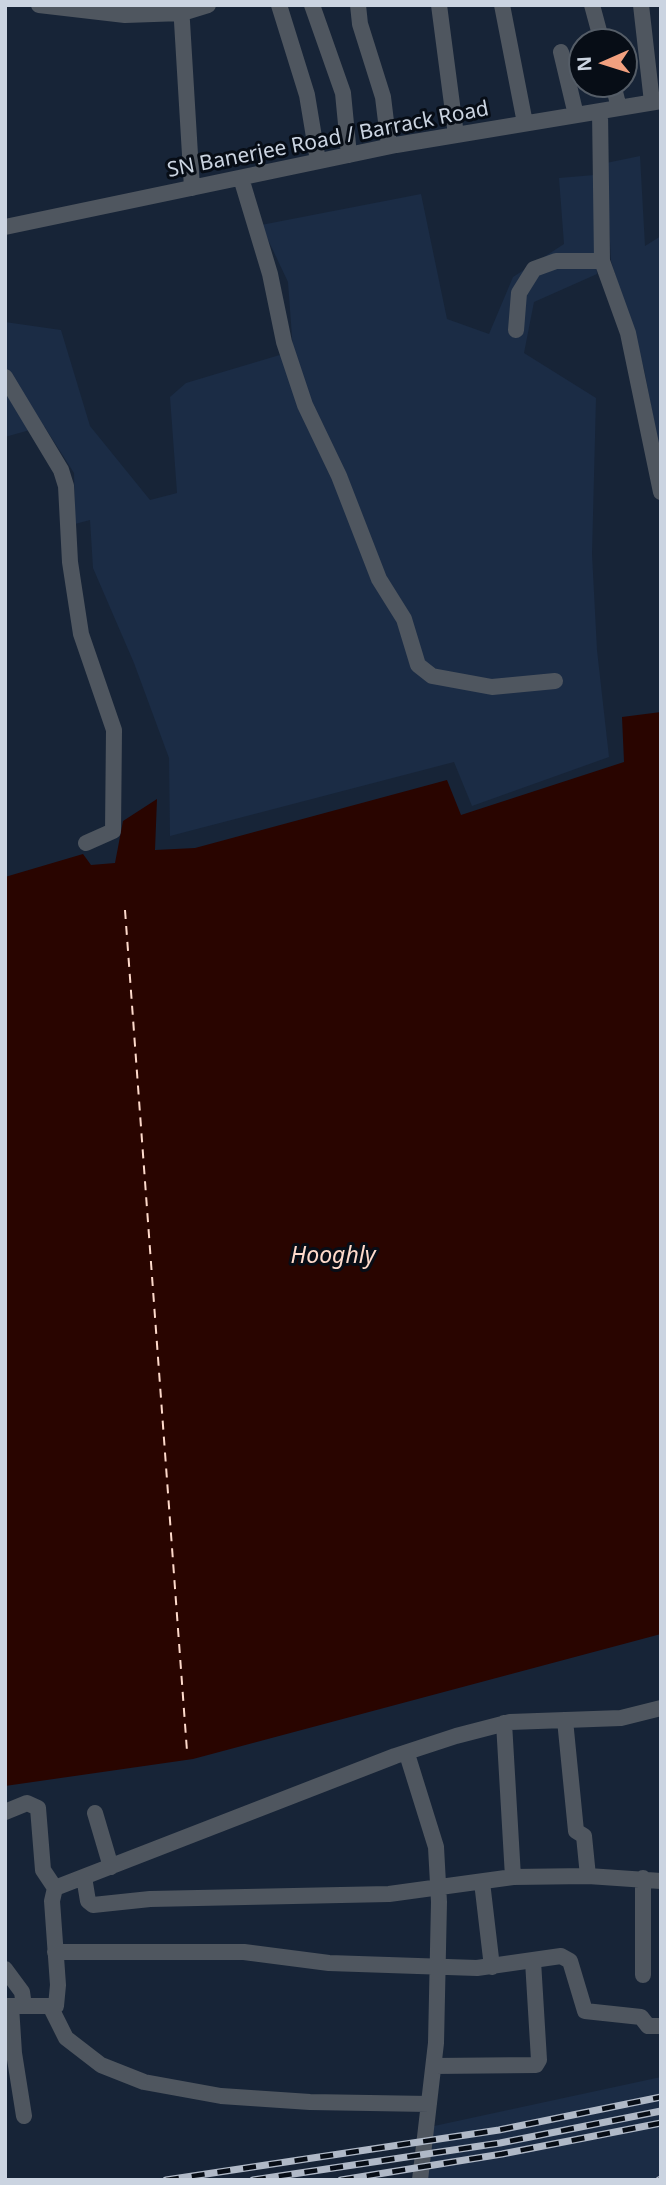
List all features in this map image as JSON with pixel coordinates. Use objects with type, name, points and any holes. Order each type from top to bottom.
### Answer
[{"type":"street","points":[[39,5],[125,15],[208,5]]},
{"type":"street","points":[[279,5],[307,95],[318,161]]},
{"type":"street","points":[[312,5],[343,93],[349,155]]},
{"type":"street","points":[[358,5],[360,24],[383,97],[388,146]]},
{"type":"street","points":[[439,5],[456,135]]},
{"type":"street","points":[[502,5],[525,123]]},
{"type":"street","points":[[592,5],[598,28]]},
{"type":"street","points":[[641,5],[657,101]]},
{"type":"street","points":[[181,9],[192,188]]},
{"type":"street","points":[[561,51],[576,115]]},
{"type":"street","points":[[616,98],[619,108]]},
{"type":"street","name":"SN Banerjee Road / Barrack Road","points":[[5,228],[388,146],[657,101]]},
{"type":"street","points":[[600,111],[602,261],[628,333],[661,492]]},
{"type":"street","points":[[241,178],[270,274],[284,342],[305,405],[339,476],[379,579],[404,619],[418,665],[432,676],[492,687],[555,681]]},
{"type":"street","points":[[516,330],[519,293],[534,269],[556,261],[602,261]]},
{"type":"street","points":[[5,377],[61,470],[66,486],[70,562],[81,634],[114,730],[113,831],[86,843]]},
{"type":"street","points":[[55,1888],[407,1754],[504,1723],[621,1717],[661,1708]]},
{"type":"street","points":[[565,1720],[576,1831],[584,1836],[588,1875]]},
{"type":"street","points":[[504,1723],[513,1877]]},
{"type":"street","points":[[407,1754],[436,1847],[438,1886],[440,1967],[434,2066],[420,2180]]},
{"type":"street","points":[[5,1812],[27,1803],[38,1808],[43,1870],[55,1888],[52,1901],[56,2006],[13,2006]]},
{"type":"street","points":[[95,1813],[111,1867]]},
{"type":"street","points":[[84,1877],[88,1900],[93,1905],[231,1896],[379,1895],[513,1877],[588,1875],[661,1881]]},
{"type":"street","points":[[643,1878],[643,1975]]},
{"type":"street","points":[[482,1882],[492,1967]]},
{"type":"street","points":[[55,1952],[244,1952],[330,1963],[440,1967],[492,1967],[561,1956],[570,1961],[583,2008],[589,2013],[641,2017],[648,2026],[661,2026]]},
{"type":"street","points":[[434,2066],[536,2065],[533,1961]]},
{"type":"street","points":[[5,1969],[22,1992],[13,2006],[10,2059],[24,2116]]},
{"type":"street","points":[[50,2006],[66,2038],[101,2065],[144,2082],[234,2097],[310,2102],[429,2104]]},
{"type":"shaded area","points":[[640,156],[645,246],[661,236],[661,459],[644,369],[611,261],[606,163]]},
{"type":"shaded area","points":[[594,175],[597,274],[534,302],[524,353],[596,398],[592,554],[597,650],[609,757],[472,806],[454,762],[170,836],[169,758],[134,663],[93,568],[90,520],[75,524],[74,473],[44,426],[5,437],[5,322],[61,330],[90,426],[150,500],[177,493],[170,397],[186,383],[293,351],[288,282],[261,225],[421,194],[447,319],[489,334],[513,277],[564,244],[559,178]]},
{"type":"shaded area","points":[[661,2077],[661,2180],[425,2180],[434,2126]]},
{"type":"water","name":"Hooghly","points":[[661,712],[661,1634],[193,1759],[5,1786],[5,877],[83,854],[91,865],[115,863],[123,821],[157,799],[155,850],[195,848],[447,780],[461,815],[624,762],[622,717]]},
{"type":"ferry route","points":[[125,910],[187,1751]]},
{"type":"railway","points":[[166,2180],[499,2130],[661,2097]]},
{"type":"railway","points":[[253,2180],[500,2143],[661,2111]]},
{"type":"railway","points":[[341,2180],[502,2154],[661,2123]]}]
